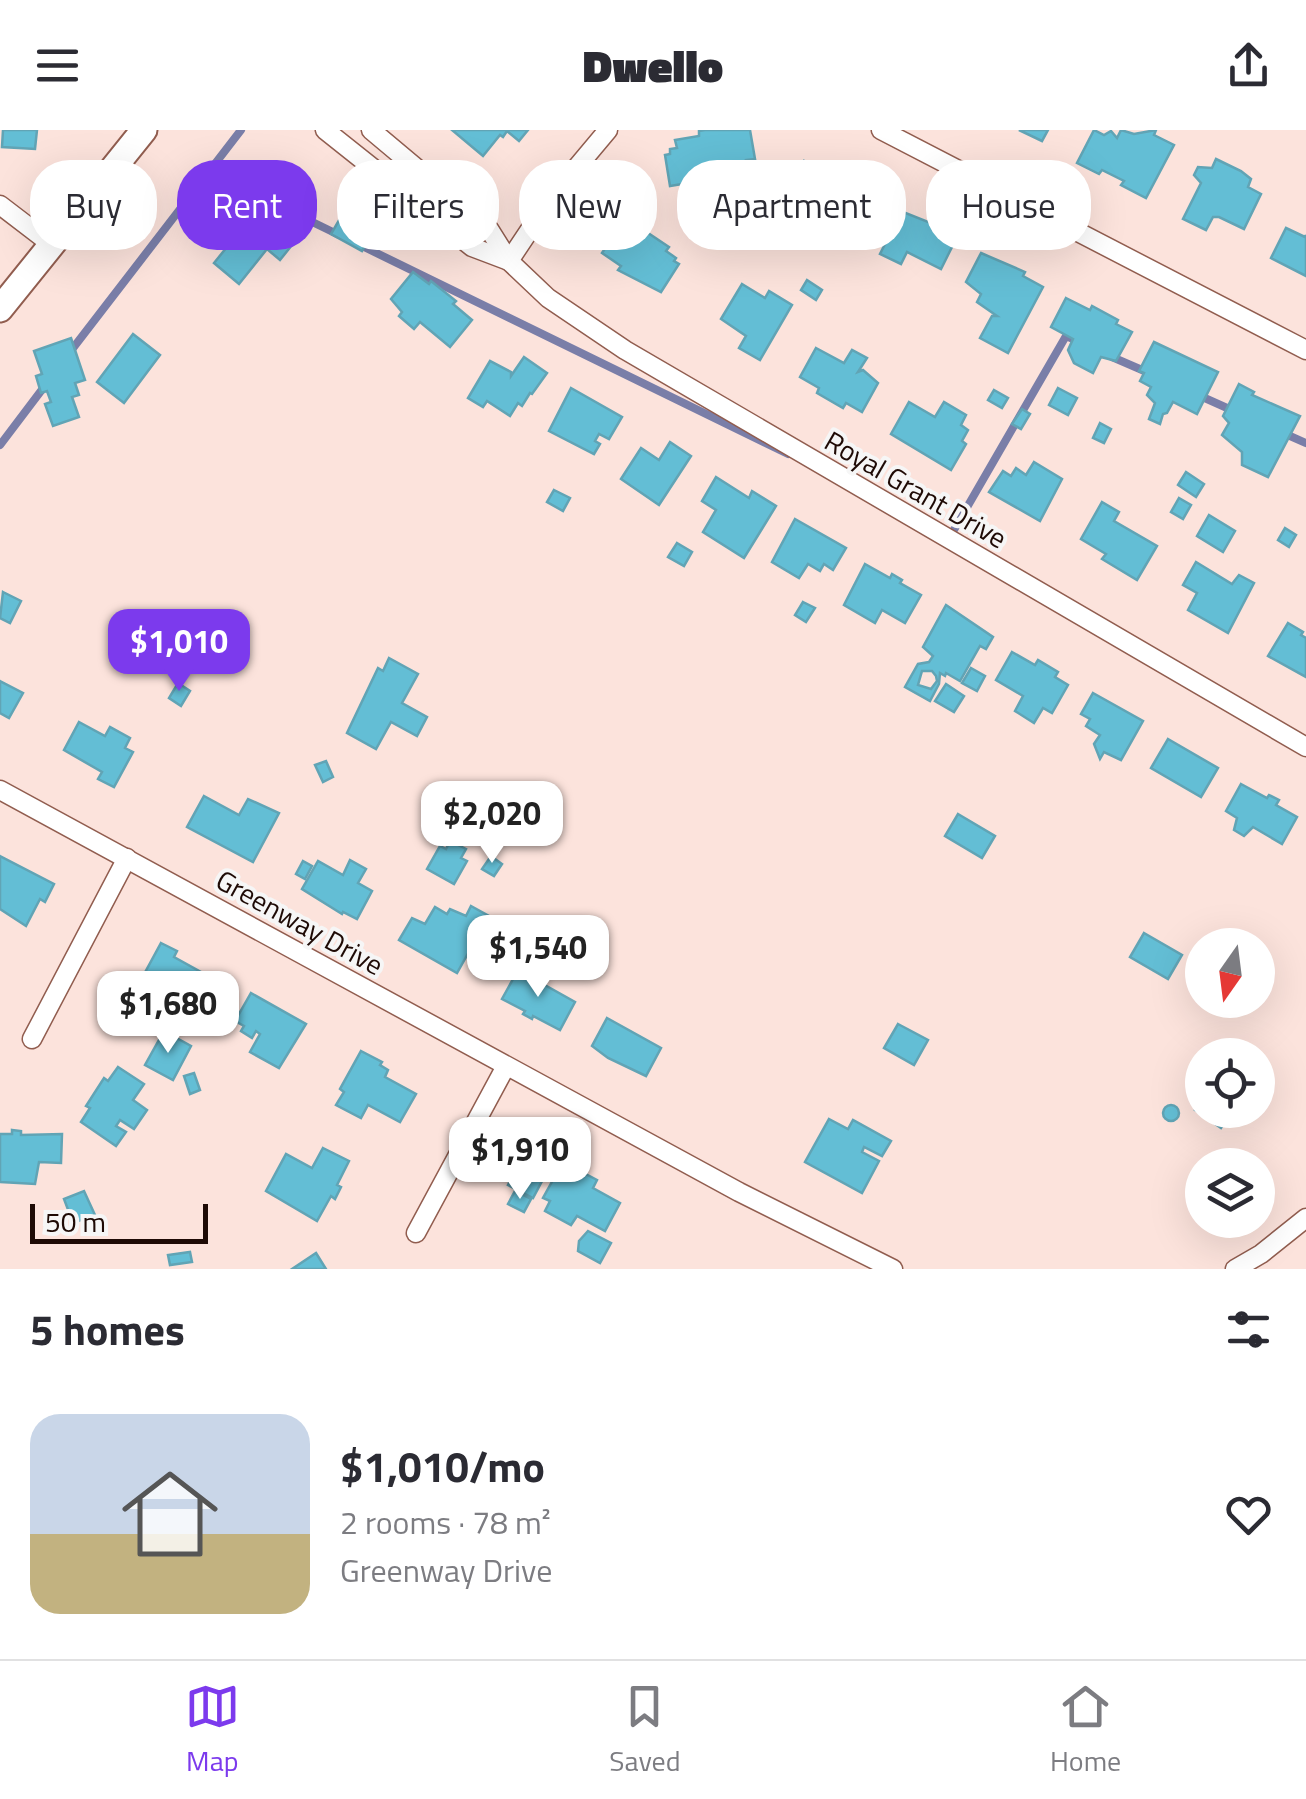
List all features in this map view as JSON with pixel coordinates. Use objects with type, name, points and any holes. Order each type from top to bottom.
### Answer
[{"type":"main road","points":[[120,160],[144,130]]},
{"type":"main road","points":[[0,309],[46,250]]},
{"type":"street","name":"Royal Grant Drive","points":[[325,130],[472,247],[509,261]]},
{"type":"street","name":"Royal Grant Drive","points":[[371,130],[489,229],[509,261],[548,298],[625,350],[1306,748]]},
{"type":"street","points":[[509,261],[552,198],[608,130]]},
{"type":"street","points":[[881,130],[1306,350]]},
{"type":"street","points":[[0,205],[30,228]]},
{"type":"street","name":"Greenway Drive","points":[[0,790],[774,1210],[893,1269]]},
{"type":"street","points":[[32,1039],[127,858]]},
{"type":"street","points":[[416,1234],[506,1066]]},
{"type":"street","points":[[1235,1269],[1306,1218]]},
{"type":"building","points":[[3,130],[37,130],[35,149],[2,147]]},
{"type":"building","points":[[452,130],[528,130],[519,141],[507,131],[503,137],[500,135],[483,156]]},
{"type":"building","points":[[750,130],[755,159],[677,160],[677,185],[670,186],[665,155],[677,148],[675,140],[699,136],[699,131]]},
{"type":"building","points":[[1019,130],[1048,130],[1042,141]]},
{"type":"building","points":[[1094,130],[1104,135],[1111,131],[1117,138],[1121,130],[1134,134],[1156,130],[1154,135],[1174,145],[1146,198],[1121,185],[1124,181],[1102,170],[1099,174],[1091,170],[1091,160],[1079,160]]},
{"type":"building","points":[[1216,159],[1241,171],[1251,179],[1248,187],[1261,194],[1244,229],[1219,217],[1213,217],[1206,230],[1183,219],[1201,183],[1194,175],[1198,167],[1212,168]]},
{"type":"building","points":[[906,213],[926,221],[926,250],[950,250],[941,269],[907,252],[901,264],[880,254],[882,250],[906,250]]},
{"type":"building","points":[[1286,228],[1306,235],[1306,276],[1271,258]]},
{"type":"building","points":[[657,239],[669,247],[666,251],[679,264],[661,292],[618,270],[621,266],[602,253],[657,250]]},
{"type":"building","points":[[225,250],[266,250],[239,284],[214,263]]},
{"type":"building","points":[[268,250],[288,250],[280,260]]},
{"type":"building","points":[[981,253],[1025,272],[1023,276],[1043,287],[1008,353],[980,338],[992,316],[997,316],[977,302],[981,294],[966,282]]},
{"type":"building","points":[[413,272],[456,301],[453,304],[472,320],[450,347],[420,322],[414,329],[399,316],[402,312],[391,299]]},
{"type":"building","points":[[807,280],[822,290],[816,300],[801,290]]},
{"type":"building","points":[[742,284],[765,298],[769,291],[792,305],[760,360],[739,348],[746,336],[721,319]]},
{"type":"building","points":[[1066,298],[1090,310],[1092,306],[1132,332],[1116,361],[1101,357],[1093,373],[1074,363],[1068,350],[1073,339],[1051,327]]},
{"type":"building","points":[[133,334],[160,355],[124,403],[97,382]]},
{"type":"building","points":[[71,338],[85,380],[75,383],[79,395],[72,397],[79,417],[53,426],[45,404],[51,402],[47,391],[41,393],[36,376],[42,374],[34,351]]},
{"type":"building","points":[[1154,342],[1218,372],[1197,414],[1173,402],[1160,424],[1149,419],[1155,403],[1147,395],[1151,387],[1140,381],[1144,373],[1139,371]]},
{"type":"building","points":[[816,348],[844,363],[852,350],[867,358],[858,372],[863,370],[878,383],[862,412],[846,403],[843,408],[817,393],[819,388],[800,377]]},
{"type":"building","points":[[524,357],[547,373],[510,416],[487,401],[483,407],[468,398],[490,361],[511,372],[511,376]]},
{"type":"building","points":[[1239,384],[1254,392],[1252,395],[1300,416],[1268,477],[1242,465],[1242,452],[1222,435],[1229,423],[1223,416]]},
{"type":"building","points":[[571,388],[622,417],[609,439],[599,434],[595,441],[600,444],[594,454],[549,431]]},
{"type":"building","points":[[1058,388],[1077,398],[1068,415],[1049,405]]},
{"type":"building","points":[[994,390],[1008,398],[1002,408],[988,400]]},
{"type":"building","points":[[909,402],[935,417],[944,402],[966,415],[961,425],[968,430],[962,441],[966,444],[951,470],[891,434]]},
{"type":"building","points":[[1022,409],[1030,414],[1021,429],[1012,424]]},
{"type":"building","points":[[1100,423],[1111,429],[1104,443],[1093,438]]},
{"type":"building","points":[[670,442],[691,456],[659,505],[621,479],[641,448],[659,460]]},
{"type":"building","points":[[1034,462],[1062,479],[1040,521],[989,492],[1003,471],[1011,476],[1016,468],[1026,475]]},
{"type":"building","points":[[1186,472],[1204,484],[1196,497],[1178,485]]},
{"type":"building","points":[[716,477],[749,498],[752,491],[776,506],[744,558],[703,532],[716,510],[702,501]]},
{"type":"building","points":[[554,490],[570,498],[563,511],[547,502]]},
{"type":"building","points":[[1179,498],[1191,505],[1183,519],[1171,512]]},
{"type":"building","points":[[1102,502],[1119,512],[1114,521],[1157,546],[1137,580],[1102,559],[1106,554],[1081,539]]},
{"type":"building","points":[[1209,515],[1235,531],[1223,552],[1197,536]]},
{"type":"building","points":[[795,519],[846,548],[833,570],[824,564],[820,571],[808,564],[799,578],[772,562]]},
{"type":"building","points":[[1285,528],[1296,535],[1289,547],[1278,540]]},
{"type":"building","points":[[677,543],[692,552],[684,566],[668,557]]},
{"type":"building","points":[[1196,562],[1232,584],[1239,575],[1254,583],[1228,633],[1188,610],[1197,593],[1183,585]]},
{"type":"building","points":[[865,564],[890,578],[892,574],[921,595],[905,623],[882,610],[875,623],[844,605]]},
{"type":"building","points":[[3,592],[21,601],[10,623],[0,618]]},
{"type":"building","points":[[803,602],[815,608],[806,622],[795,615]]},
{"type":"building","points":[[946,605],[993,637],[986,649],[980,646],[960,681],[940,673],[930,701],[905,687],[918,664],[929,662],[933,656],[923,647]],"holes":[[[922,671],[932,671],[937,681],[931,689],[918,685]]]},
{"type":"building","points":[[1288,623],[1306,638],[1306,677],[1268,656]]},
{"type":"building","points":[[1012,652],[1035,665],[1038,660],[1058,672],[1055,677],[1068,685],[1052,713],[1043,708],[1034,723],[1015,711],[1023,696],[996,680]]},
{"type":"building","points":[[389,658],[418,674],[402,703],[427,717],[417,736],[391,722],[376,749],[347,733],[378,668],[383,671]]},
{"type":"building","points":[[971,668],[985,676],[977,691],[962,683]]},
{"type":"building","points":[[0,681],[23,693],[9,718],[0,713]]},
{"type":"building","points":[[178,683],[190,691],[181,706],[169,698]]},
{"type":"building","points":[[946,684],[964,696],[954,712],[935,701]]},
{"type":"building","points":[[1093,693],[1143,721],[1121,760],[1104,752],[1100,759],[1094,744],[1100,735],[1086,726],[1090,719],[1081,714]]},
{"type":"building","points":[[79,722],[105,736],[110,727],[130,738],[125,748],[133,752],[114,787],[98,779],[102,772],[64,750]]},
{"type":"building","points":[[1168,739],[1218,768],[1201,797],[1151,768]]},
{"type":"building","points":[[326,761],[333,777],[323,782],[315,765]]},
{"type":"building","points":[[1241,784],[1279,800],[1276,805],[1297,817],[1282,844],[1253,827],[1244,836],[1234,830],[1237,818],[1226,811]]},
{"type":"building","points":[[204,796],[239,815],[248,799],[279,813],[253,862],[187,827]]},
{"type":"building","points":[[958,814],[995,836],[982,858],[945,836]]},
{"type":"building","points":[[450,841],[466,849],[461,858],[467,861],[454,884],[427,869],[440,846],[446,849]]},
{"type":"building","points":[[0,856],[54,884],[45,902],[40,899],[26,926],[0,909]]},
{"type":"building","points":[[491,856],[502,864],[494,876],[482,869]]},
{"type":"building","points":[[350,860],[366,869],[358,883],[372,891],[357,919],[302,889],[318,861],[343,875]]},
{"type":"building","points":[[303,861],[312,866],[305,879],[296,874]]},
{"type":"building","points":[[471,906],[489,916],[457,973],[399,940],[412,918],[425,924],[435,907],[447,914],[450,909],[466,916]]},
{"type":"building","points":[[1144,933],[1182,955],[1168,979],[1130,957]]},
{"type":"building","points":[[161,943],[177,951],[174,957],[210,977],[195,1006],[142,978]]},
{"type":"building","points":[[518,970],[575,1002],[560,1030],[533,1016],[532,1019],[502,999]]},
{"type":"building","points":[[211,985],[227,993],[217,1013],[201,1005]]},
{"type":"building","points":[[251,993],[306,1024],[279,1068],[250,1052],[260,1034],[256,1031],[252,1038],[235,1021]]},
{"type":"building","points":[[607,1018],[661,1048],[646,1076],[592,1046]]},
{"type":"building","points":[[898,1024],[928,1040],[914,1065],[884,1048]]},
{"type":"building","points":[[164,1031],[191,1046],[173,1080],[145,1065]]},
{"type":"building","points":[[361,1051],[382,1062],[380,1065],[388,1070],[385,1077],[416,1094],[400,1122],[368,1105],[361,1118],[336,1105],[344,1092],[340,1089]]},
{"type":"building","points":[[118,1067],[144,1084],[133,1100],[147,1110],[134,1129],[120,1120],[116,1126],[126,1132],[116,1146],[81,1122],[104,1078],[108,1081]]},
{"type":"building","points":[[194,1073],[200,1090],[190,1094],[184,1076]]},
{"type":"building","points":[[1171,1105],[1179,1113],[1171,1121],[1163,1113]]},
{"type":"building","points":[[829,1119],[848,1129],[853,1120],[891,1141],[882,1156],[864,1147],[862,1152],[879,1161],[862,1193],[805,1162]]},
{"type":"building","points":[[12,1130],[21,1131],[21,1135],[62,1134],[61,1163],[39,1162],[35,1184],[0,1182],[0,1134],[12,1134]]},
{"type":"building","points":[[323,1148],[349,1161],[335,1199],[331,1196],[317,1221],[266,1191],[286,1154],[312,1168]]},
{"type":"building","points":[[524,1155],[549,1168],[533,1198],[508,1185]]},
{"type":"building","points":[[563,1162],[597,1180],[593,1188],[620,1203],[605,1231],[577,1216],[571,1225],[545,1211],[550,1201],[543,1198]]},
{"type":"building","points":[[84,1191],[95,1215],[73,1223],[64,1199]]},
{"type":"building","points":[[515,1191],[531,1199],[524,1212],[508,1204]]},
{"type":"building","points":[[588,1231],[611,1243],[600,1263],[578,1251],[579,1241]]},
{"type":"building","points":[[190,1252],[192,1262],[170,1265],[168,1255]]},
{"type":"building","points":[[316,1253],[326,1269],[292,1269]]},
{"type":"waterway","points":[[70,352],[241,130]]},
{"type":"waterway","points":[[317,224],[337,234]]},
{"type":"waterway","points":[[370,250],[788,454]]},
{"type":"waterway","points":[[951,535],[1066,336],[1081,343]]},
{"type":"waterway","points":[[1112,357],[1149,373]]},
{"type":"waterway","points":[[0,445],[47,383]]},
{"type":"waterway","points":[[1198,395],[1236,412]]},
{"type":"waterway","points":[[1281,432],[1306,443]]}]
